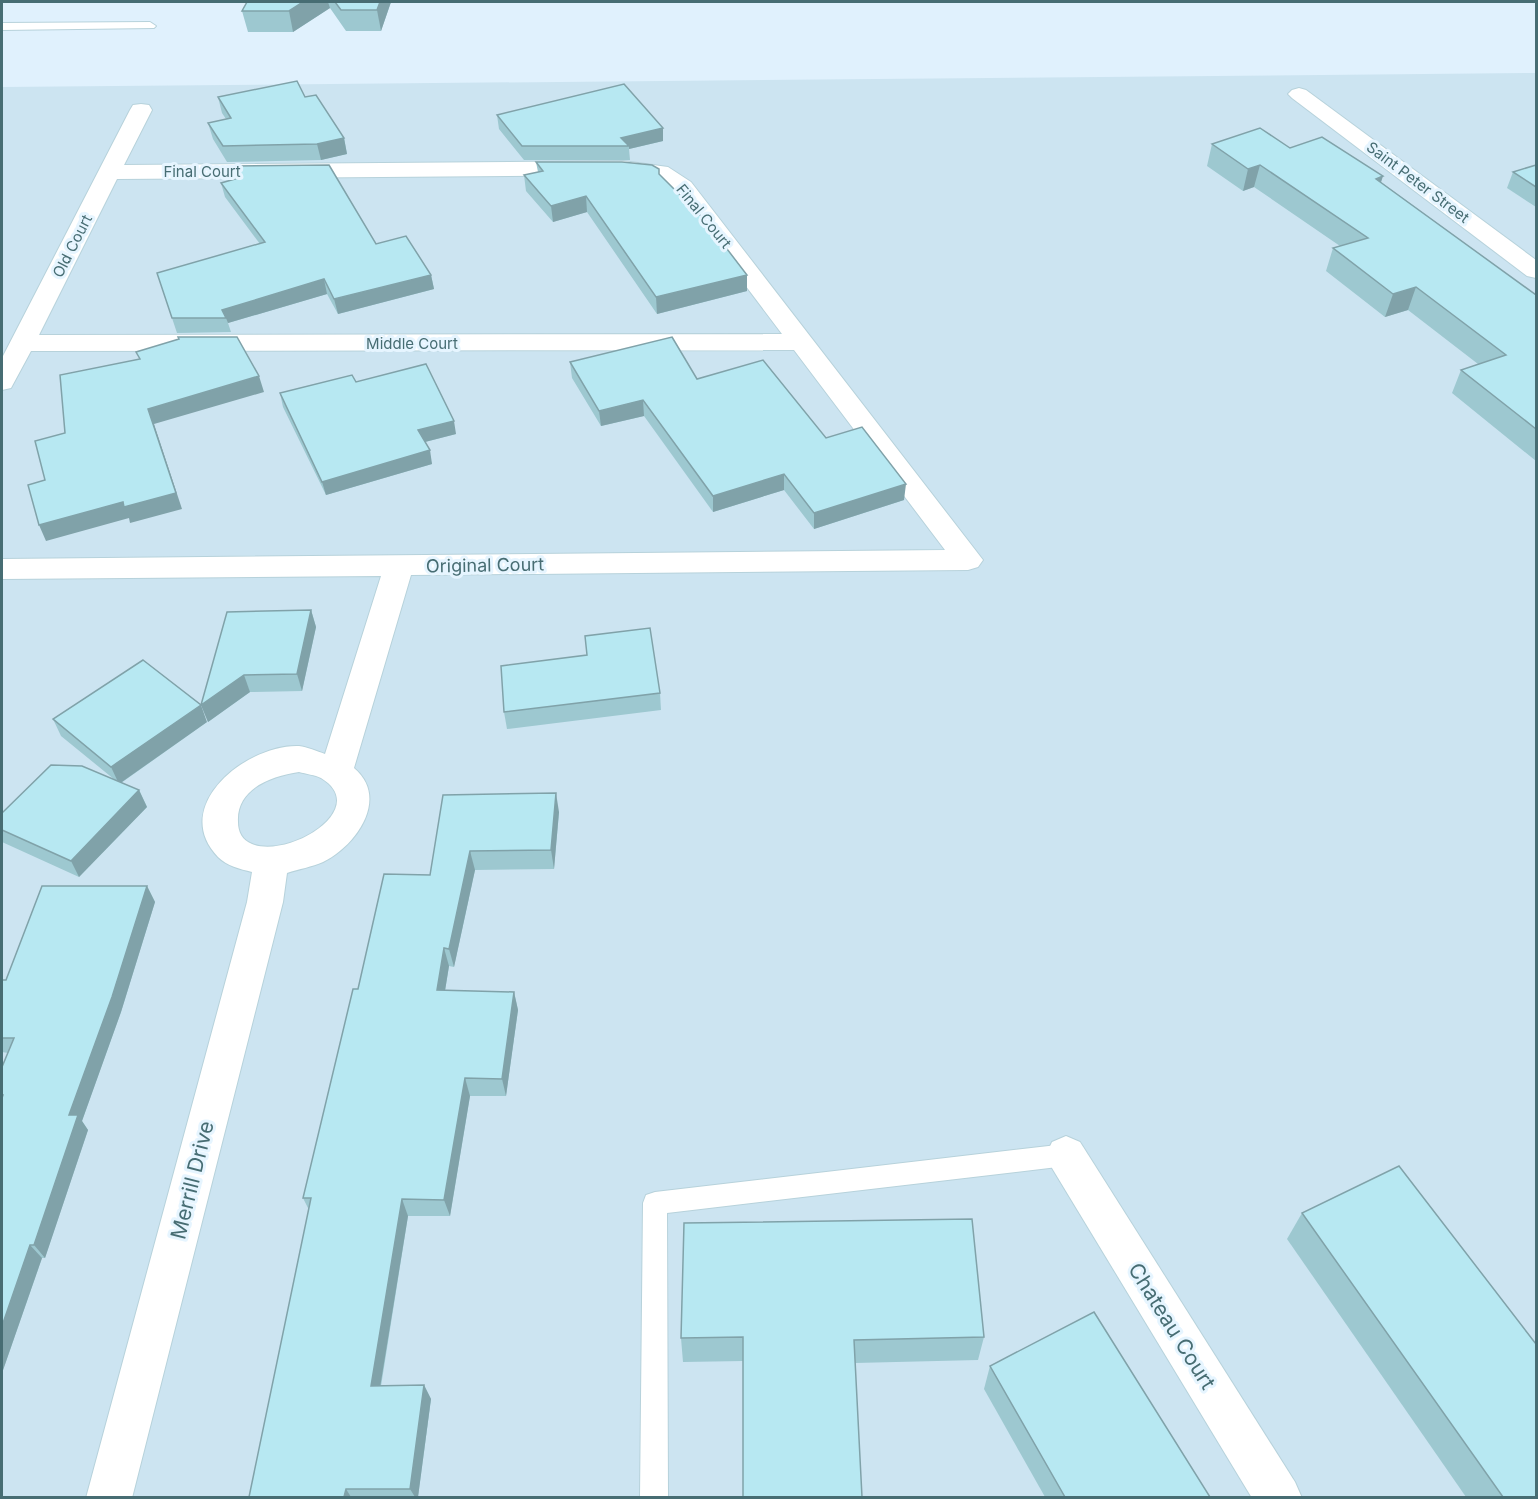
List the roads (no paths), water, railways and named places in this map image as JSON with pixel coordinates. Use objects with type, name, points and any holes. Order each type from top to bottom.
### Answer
[{"type":"street","name":"Saint Peter Street","points":[[1299,94],[1536,271]]},
{"type":"street","name":"Old Court","points":[[2,382],[141,110]]},
{"type":"street","name":"Final Court","points":[[110,172],[623,168],[660,172],[683,187],[968,561]]},
{"type":"street","name":"Middle Court","points":[[22,343],[801,342]]},
{"type":"street","name":"Original Court","points":[[2,569],[968,561]]},
{"type":"street","points":[[337,770],[399,566]]},
{"type":"street","points":[[299,759],[320,762],[337,770],[348,781],[354,795],[352,811],[345,827],[314,853],[271,862],[250,858],[232,848],[221,834],[219,818],[224,800],[237,784],[255,771],[277,762],[299,759]]},
{"type":"street","name":"Merrill Drive","points":[[109,1497],[265,902],[271,862]]},
{"type":"street","name":"Chateau Court","points":[[1066,1155],[1279,1497]]},
{"type":"lane","points":[[2,27],[150,26]]},
{"type":"lane","points":[[654,1497],[655,1203],[1066,1155]]}]
